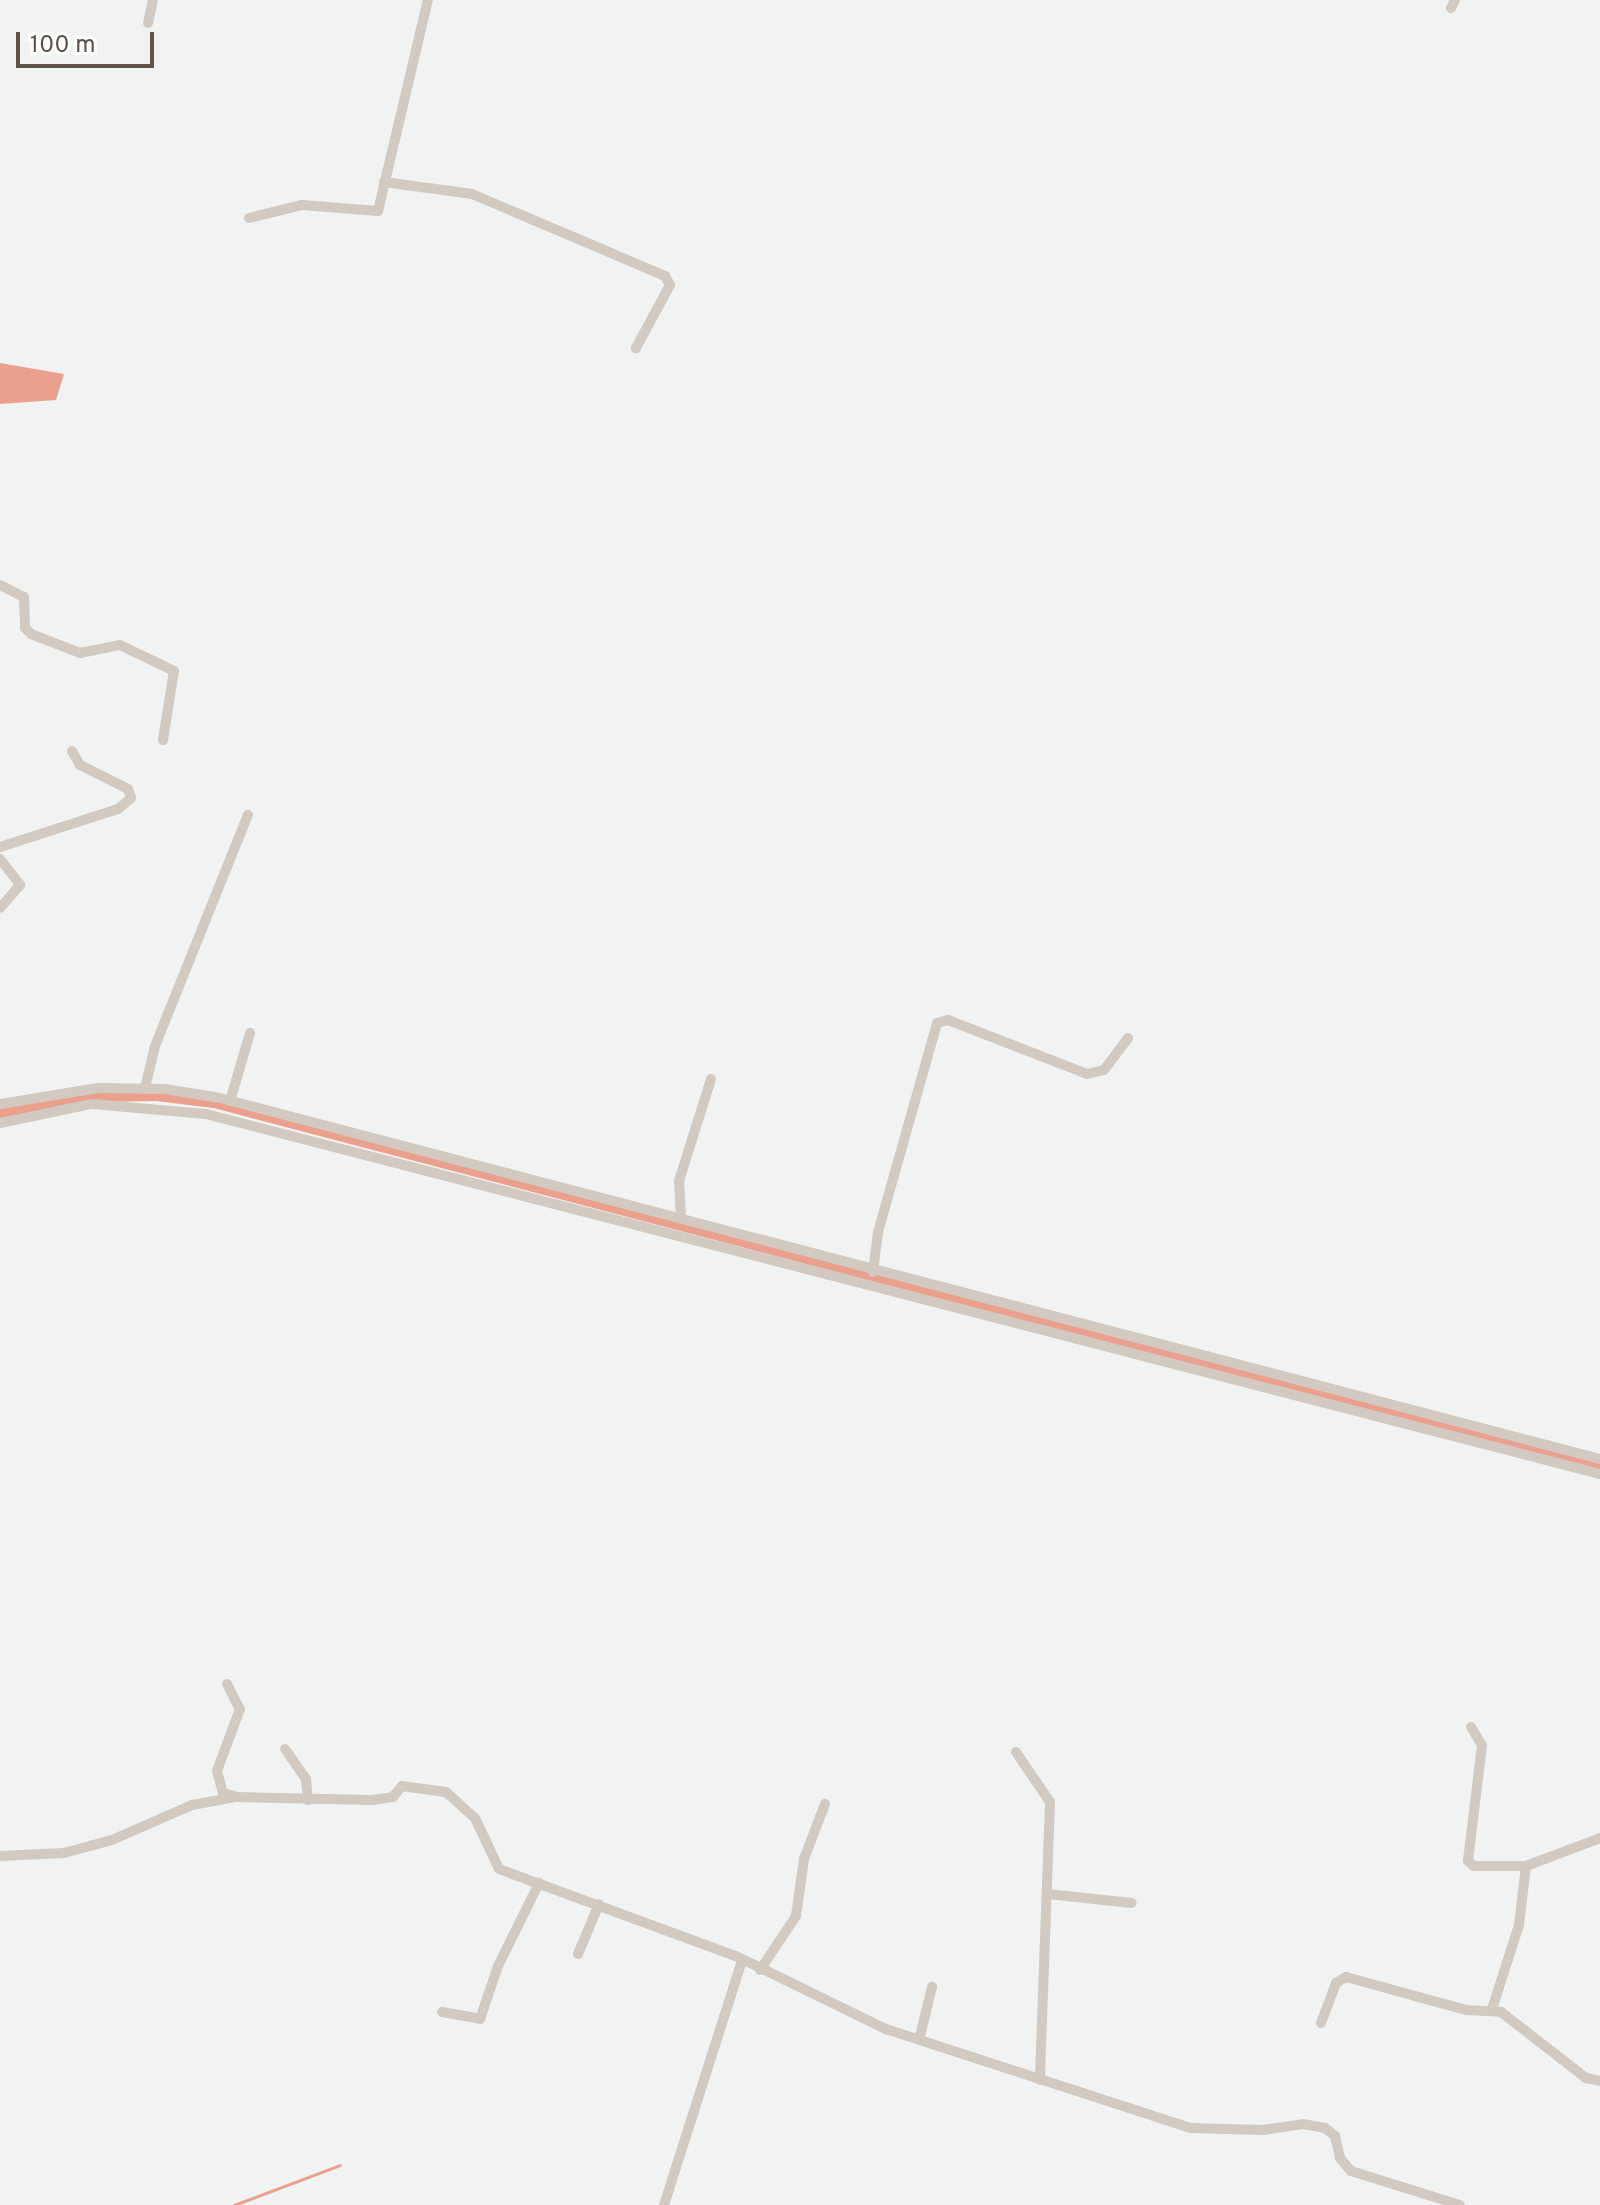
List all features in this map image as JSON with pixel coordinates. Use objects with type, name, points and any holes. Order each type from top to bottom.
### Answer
[{"type":"street","points":[[148,23],[153,0]]},
{"type":"street","points":[[249,218],[302,205],[371,214],[383,200],[384,182],[428,0]]},
{"type":"street","points":[[384,182],[472,194],[665,276],[670,285],[636,348]]},
{"type":"street","points":[[0,585],[24,597],[25,628],[31,634],[80,653],[120,645],[174,671],[163,740]]},
{"type":"street","points":[[0,847],[127,803],[128,789],[80,765],[72,751]]},
{"type":"street","points":[[145,1088],[155,1046],[248,815]]},
{"type":"street","points":[[0,859],[20,885],[0,908]]},
{"type":"street","points":[[873,1272],[878,1232],[937,1023],[963,1025],[1087,1074],[1104,1070],[1128,1038]]},
{"type":"street","points":[[230,1101],[250,1033]]},
{"type":"street","points":[[681,1218],[679,1181],[711,1079]]},
{"type":"street","points":[[0,1104],[90,1089],[145,1088],[230,1101],[681,1218],[873,1272],[1600,1459]]},
{"type":"street","points":[[0,1123],[92,1104],[206,1114],[1600,1474]]},
{"type":"street","points":[[227,1684],[240,1709],[217,1771],[223,1793],[236,1797]]},
{"type":"street","points":[[1471,1727],[1482,1745],[1468,1861],[1474,1866],[1526,1866],[1600,1838]]},
{"type":"street","points":[[285,1749],[306,1779],[308,1800]]},
{"type":"street","points":[[1016,1752],[1050,1802],[1040,2080]]},
{"type":"street","points":[[0,1856],[64,1853],[112,1840],[192,1805],[236,1797],[292,1794],[308,1800],[383,1798],[393,1797],[402,1786],[446,1792],[475,1818],[499,1869],[742,1960],[919,2040],[1191,2128],[1263,2130],[1303,2124],[1325,2128],[1335,2136],[1340,2158],[1351,2171],[1460,2205]]},
{"type":"street","points":[[760,1970],[796,1916],[804,1859],[825,1804]]},
{"type":"street","points":[[1492,2009],[1519,1925],[1526,1866]]},
{"type":"street","points":[[442,2012],[480,2019],[503,1955],[539,1883]]},
{"type":"street","points":[[1048,1894],[1132,1903]]},
{"type":"street","points":[[578,1954],[599,1904]]},
{"type":"street","points":[[664,2205],[742,1960]]},
{"type":"street","points":[[1321,2023],[1336,1983],[1346,1977],[1466,2010],[1492,2009],[1528,2029],[1586,2078],[1600,2081]]},
{"type":"street","points":[[919,2040],[932,1987]]},
{"type":"shaded area","points":[[0,363],[64,374],[56,400],[0,404]]},
{"type":"waterway","points":[[0,1113],[100,1097],[157,1096],[214,1103],[1600,1468]]},
{"type":"waterway","points":[[234,2205],[340,2165]]}]
